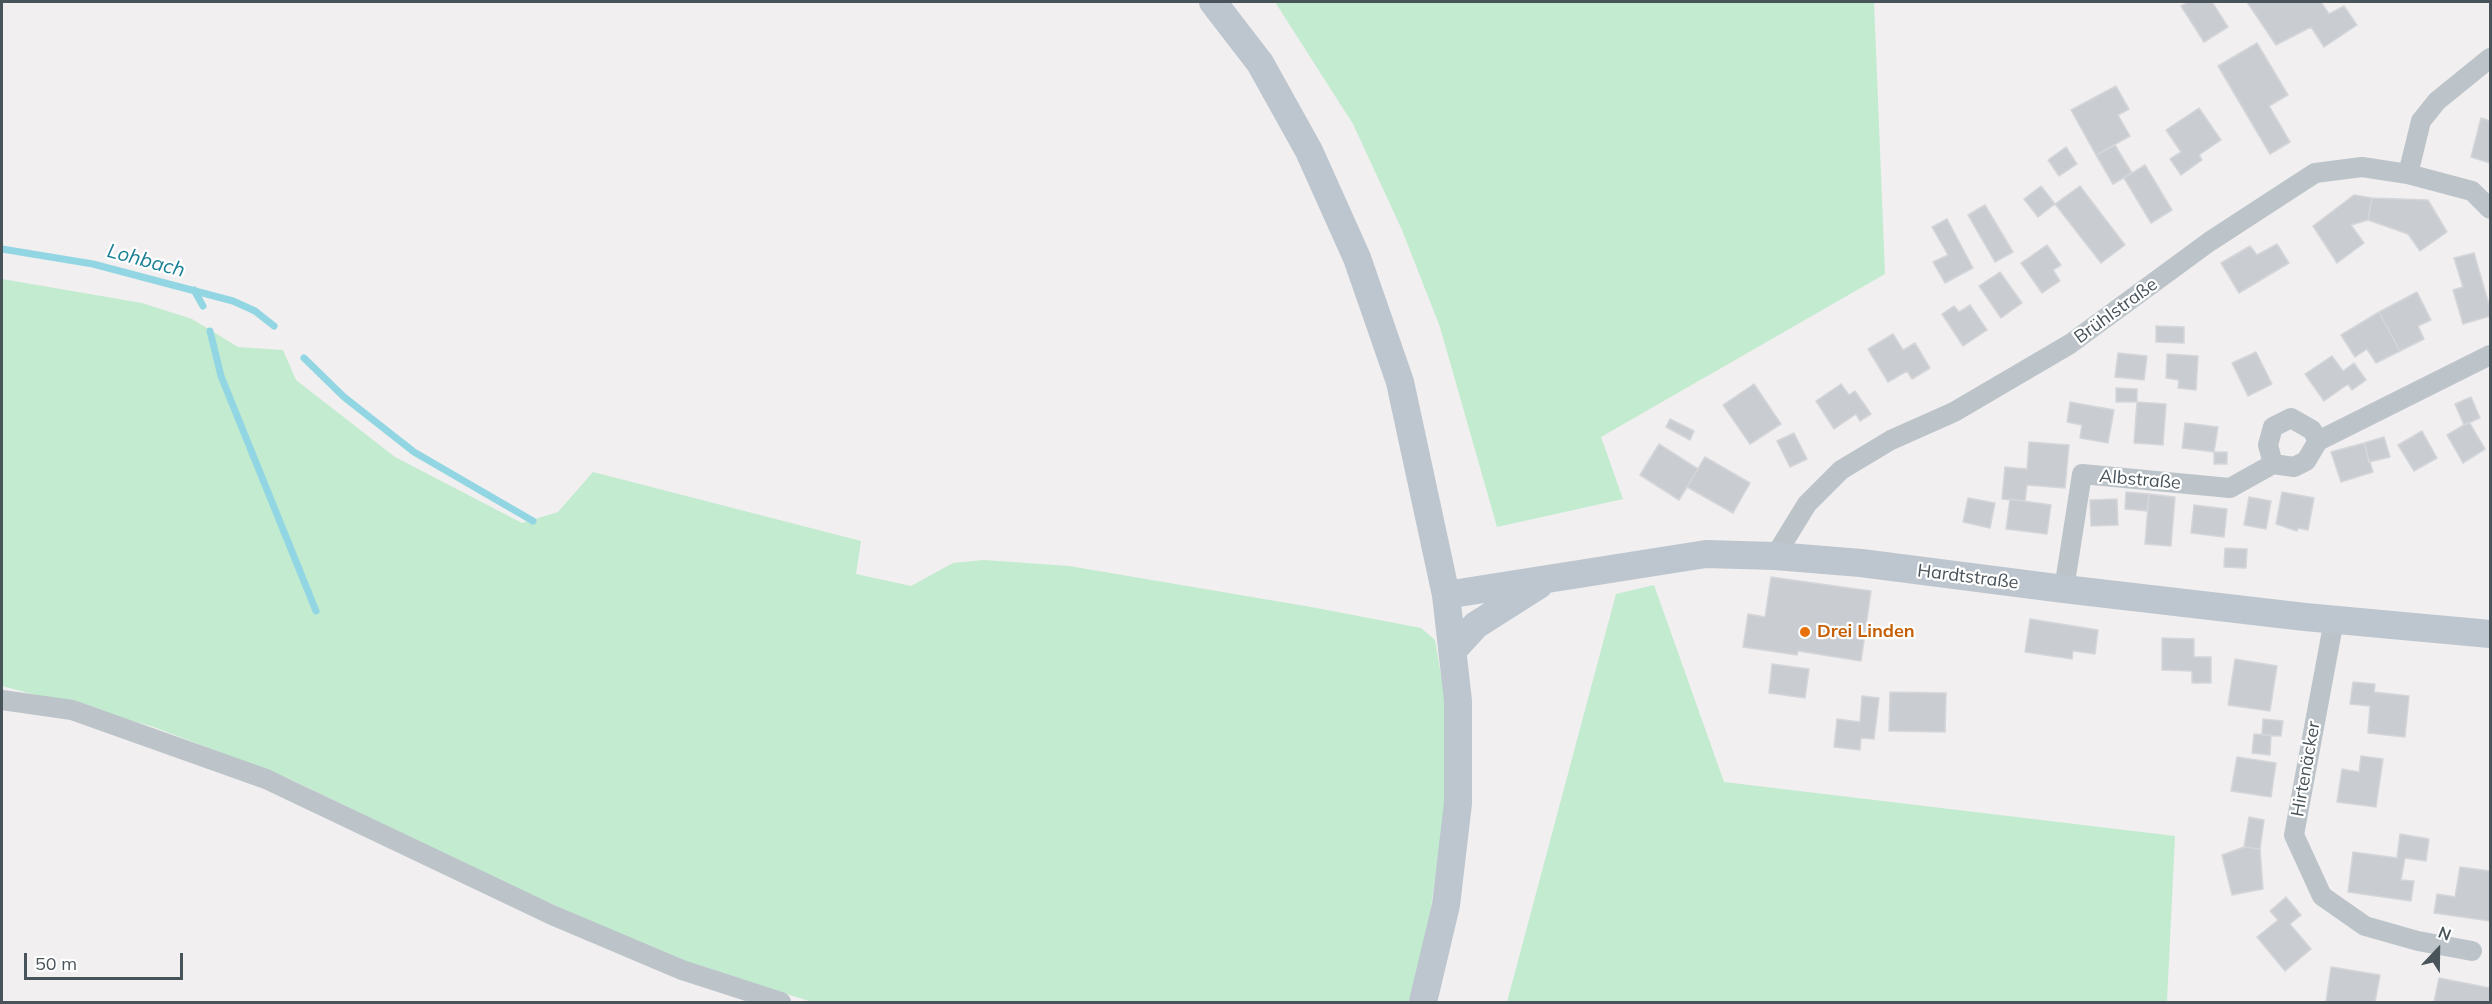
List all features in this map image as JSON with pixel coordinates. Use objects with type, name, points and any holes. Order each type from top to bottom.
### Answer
[{"type":"street","points":[[1213,2],[1260,63],[1309,152],[1356,258],[1400,382],[1446,595],[1458,701],[1458,803],[1446,905],[1422,1002]]},
{"type":"street","points":[[2408,174],[2421,121],[2437,101],[2490,58]]},
{"type":"street","name":"Brühlstraße","points":[[1775,556],[1808,504],[1841,470],[1891,440],[1954,412],[2070,344],[2209,242],[2315,173],[2362,167],[2408,174],[2472,191],[2490,209]]},
{"type":"street","name":"Albstraße","points":[[2064,589],[2082,474],[2230,488],[2273,464],[2294,467],[2306,461],[2318,441],[2490,355]]},
{"type":"street","points":[[2273,464],[2268,445],[2273,427],[2291,418],[2312,430],[2318,441]]},
{"type":"street","name":"Hardtstraße","points":[[1446,595],[1706,554],[1775,556],[1861,563],[2334,620],[2490,634]]},
{"type":"street","points":[[1453,650],[1476,625],[1549,579]]},
{"type":"street","name":"Hirtenäcker","points":[[2334,620],[2294,835],[2322,896],[2365,926],[2472,951]]},
{"type":"street","points":[[2,700],[72,710],[266,779],[552,915],[682,970],[781,1002]]},
{"type":"green space","points":[[1275,2],[1874,2],[1885,274],[1601,437],[1623,499],[1497,527],[1440,327],[1402,230],[1353,124]]},
{"type":"green space","points":[[2,279],[142,303],[192,319],[238,347],[283,350],[296,380],[395,457],[522,523],[558,512],[593,472],[861,541],[856,574],[911,586],[953,563],[984,560],[1069,566],[1421,628],[1435,640],[1444,693],[1445,807],[1431,907],[1410,1002],[812,1002],[672,957],[509,885],[290,779],[151,726],[2,686]]},
{"type":"green space","points":[[1654,585],[1724,782],[2175,836],[2167,1002],[1507,1002],[1616,594]]},
{"type":"building","points":[[2189,2],[2212,2],[2228,27],[2204,42],[2181,6]]},
{"type":"building","points":[[2247,2],[2321,2],[2329,14],[2344,6],[2357,25],[2324,47],[2311,27],[2276,45]]},
{"type":"building","points":[[2257,43],[2288,95],[2269,106],[2290,142],[2270,154],[2218,66]]},
{"type":"building","points":[[2116,86],[2129,109],[2118,115],[2130,136],[2096,155],[2071,110]]},
{"type":"building","points":[[2199,108],[2221,140],[2199,155],[2202,160],[2181,175],[2170,159],[2181,152],[2166,130]]},
{"type":"building","points":[[2481,118],[2490,121],[2490,163],[2471,157]]},
{"type":"building","points":[[2115,145],[2132,173],[2113,184],[2096,155]]},
{"type":"building","points":[[2066,147],[2077,164],[2059,176],[2048,160]]},
{"type":"building","points":[[2145,165],[2172,210],[2151,223],[2124,178]]},
{"type":"building","points":[[2041,186],[2055,204],[2038,217],[2024,199]]},
{"type":"building","points":[[2080,186],[2125,245],[2101,263],[2055,204]]},
{"type":"building","points":[[2354,195],[2372,198],[2368,220],[2351,225],[2364,243],[2337,263],[2313,226]]},
{"type":"building","points":[[2372,198],[2428,200],[2447,232],[2420,251],[2408,234],[2368,220]]},
{"type":"building","points":[[1985,205],[2013,252],[1995,262],[1968,215]]},
{"type":"building","points":[[1947,219],[1973,268],[1945,283],[1933,262],[1948,255],[1932,227]]},
{"type":"building","points":[[2277,244],[2289,263],[2239,293],[2221,263],[2250,246],[2257,255]]},
{"type":"building","points":[[2047,245],[2061,265],[2053,270],[2060,281],[2042,293],[2021,263]]},
{"type":"building","points":[[2474,253],[2490,308],[2490,316],[2463,324],[2453,290],[2463,287],[2454,258]]},
{"type":"building","points":[[2000,272],[2022,303],[2001,318],[1979,286]]},
{"type":"building","points":[[2417,292],[2431,320],[2418,326],[2424,339],[2400,351],[2379,312]]},
{"type":"building","points":[[1970,305],[1987,330],[1963,346],[1942,314],[1954,306],[1959,312]]},
{"type":"building","points":[[2379,312],[2400,351],[2376,363],[2367,349],[2355,357],[2341,335]]},
{"type":"building","points":[[2156,326],[2184,327],[2184,343],[2156,342]]},
{"type":"building","points":[[1893,334],[1903,350],[1915,343],[1930,368],[1912,379],[1907,371],[1888,382],[1868,349]]},
{"type":"building","points":[[2256,352],[2272,384],[2248,396],[2232,363]]},
{"type":"building","points":[[2118,353],[2147,356],[2144,380],[2115,377]]},
{"type":"building","points":[[2167,354],[2198,356],[2196,390],[2178,388],[2179,380],[2166,378]]},
{"type":"building","points":[[2332,356],[2343,371],[2354,363],[2366,380],[2352,390],[2348,384],[2324,401],[2305,374]]},
{"type":"building","points":[[1754,384],[1781,424],[1750,444],[1723,405]]},
{"type":"building","points":[[1841,384],[1849,395],[1855,391],[1871,414],[1860,421],[1856,414],[1834,429],[1816,401]]},
{"type":"building","points":[[2116,388],[2137,389],[2137,402],[2116,402]]},
{"type":"building","points":[[2471,397],[2480,418],[2464,425],[2455,404]]},
{"type":"building","points":[[2070,402],[2114,410],[2108,443],[2080,438],[2082,425],[2067,422]]},
{"type":"building","points":[[2137,402],[2166,404],[2163,445],[2134,443]]},
{"type":"building","points":[[1670,419],[1694,431],[1690,440],[1666,427]]},
{"type":"building","points":[[2469,422],[2485,449],[2463,463],[2447,435]]},
{"type":"building","points":[[2185,423],[2218,427],[2214,452],[2182,448]]},
{"type":"building","points":[[2422,431],[2437,458],[2414,471],[2398,445]]},
{"type":"building","points":[[1794,433],[1807,459],[1790,467],[1777,441]]},
{"type":"building","points":[[2384,437],[2390,457],[2369,462],[2364,443]]},
{"type":"building","points":[[2029,442],[2069,445],[2065,488],[2027,485],[2025,501],[2002,499],[2005,467],[2027,469]]},
{"type":"building","points":[[2364,443],[2373,472],[2341,482],[2331,452]]},
{"type":"building","points":[[1659,444],[1698,469],[1679,500],[1640,475]]},
{"type":"building","points":[[2214,452],[2227,452],[2227,464],[2214,464]]},
{"type":"building","points":[[1705,457],[1750,483],[1733,513],[1687,487]]},
{"type":"building","points":[[2126,492],[2149,494],[2147,511],[2125,509]]},
{"type":"building","points":[[2282,492],[2314,498],[2308,530],[2298,528],[2297,531],[2276,524]]},
{"type":"building","points":[[2149,494],[2175,497],[2171,546],[2145,544]]},
{"type":"building","points":[[2249,497],[2271,501],[2266,529],[2244,525]]},
{"type":"building","points":[[1968,498],[1995,503],[1990,528],[1963,522]]},
{"type":"building","points":[[2010,499],[2051,505],[2047,534],[2006,529]]},
{"type":"building","points":[[2117,499],[2118,525],[2091,526],[2090,500]]},
{"type":"building","points":[[2194,505],[2227,509],[2224,537],[2191,533]]},
{"type":"building","points":[[2225,548],[2247,549],[2246,568],[2224,567]]},
{"type":"building","name":"Drei Linden","points":[[1771,577],[1871,591],[1861,661],[1798,651],[1797,655],[1743,647],[1748,614],[1765,617]]},
{"type":"building","points":[[2030,619],[2098,630],[2095,654],[2073,651],[2072,659],[2025,652]]},
{"type":"building","points":[[2162,638],[2194,639],[2194,657],[2211,657],[2211,683],[2192,683],[2192,671],[2162,670]]},
{"type":"building","points":[[2235,659],[2277,666],[2270,711],[2228,705]]},
{"type":"building","points":[[1772,664],[1809,669],[1805,698],[1769,693]]},
{"type":"building","points":[[2353,682],[2375,684],[2374,692],[2409,696],[2405,737],[2368,733],[2370,706],[2350,704]]},
{"type":"building","points":[[1890,692],[1946,693],[1945,732],[1889,731]]},
{"type":"building","points":[[1862,696],[1879,698],[1874,739],[1861,738],[1860,750],[1834,747],[1837,719],[1860,722]]},
{"type":"building","points":[[2263,719],[2283,721],[2281,736],[2262,735]]},
{"type":"building","points":[[2254,734],[2271,735],[2270,755],[2252,753]]},
{"type":"building","points":[[2361,756],[2383,759],[2376,807],[2337,802],[2342,769],[2359,772]]},
{"type":"building","points":[[2237,757],[2276,763],[2271,797],[2231,791]]},
{"type":"building","points":[[2249,817],[2264,820],[2260,849],[2244,847]]},
{"type":"building","points":[[2400,834],[2429,839],[2426,861],[2405,858],[2401,880],[2414,881],[2411,901],[2348,892],[2353,852],[2397,858]]},
{"type":"building","points":[[2244,847],[2260,849],[2263,889],[2232,895],[2222,855]]},
{"type":"building","points":[[2460,867],[2490,871],[2490,921],[2434,913],[2437,894],[2455,897]]},
{"type":"building","points":[[2286,897],[2301,915],[2290,924],[2311,949],[2285,971],[2257,937],[2278,920],[2270,911]]},
{"type":"building","points":[[2331,967],[2380,975],[2375,1002],[2326,1002]]},
{"type":"building","points":[[2439,978],[2490,988],[2490,1002],[2434,1002]]},
{"type":"waterway","name":"Lohbach","points":[[2,249],[93,264],[233,301],[255,311],[274,326]]},
{"type":"waterway","points":[[194,290],[203,306]]},
{"type":"waterway","points":[[210,331],[221,376],[316,611]]},
{"type":"waterway","name":"Lohbach","points":[[304,358],[344,397],[414,452],[533,521]]},
{"type":"place","name":"Drei Linden","points":[[1805,632]]}]
